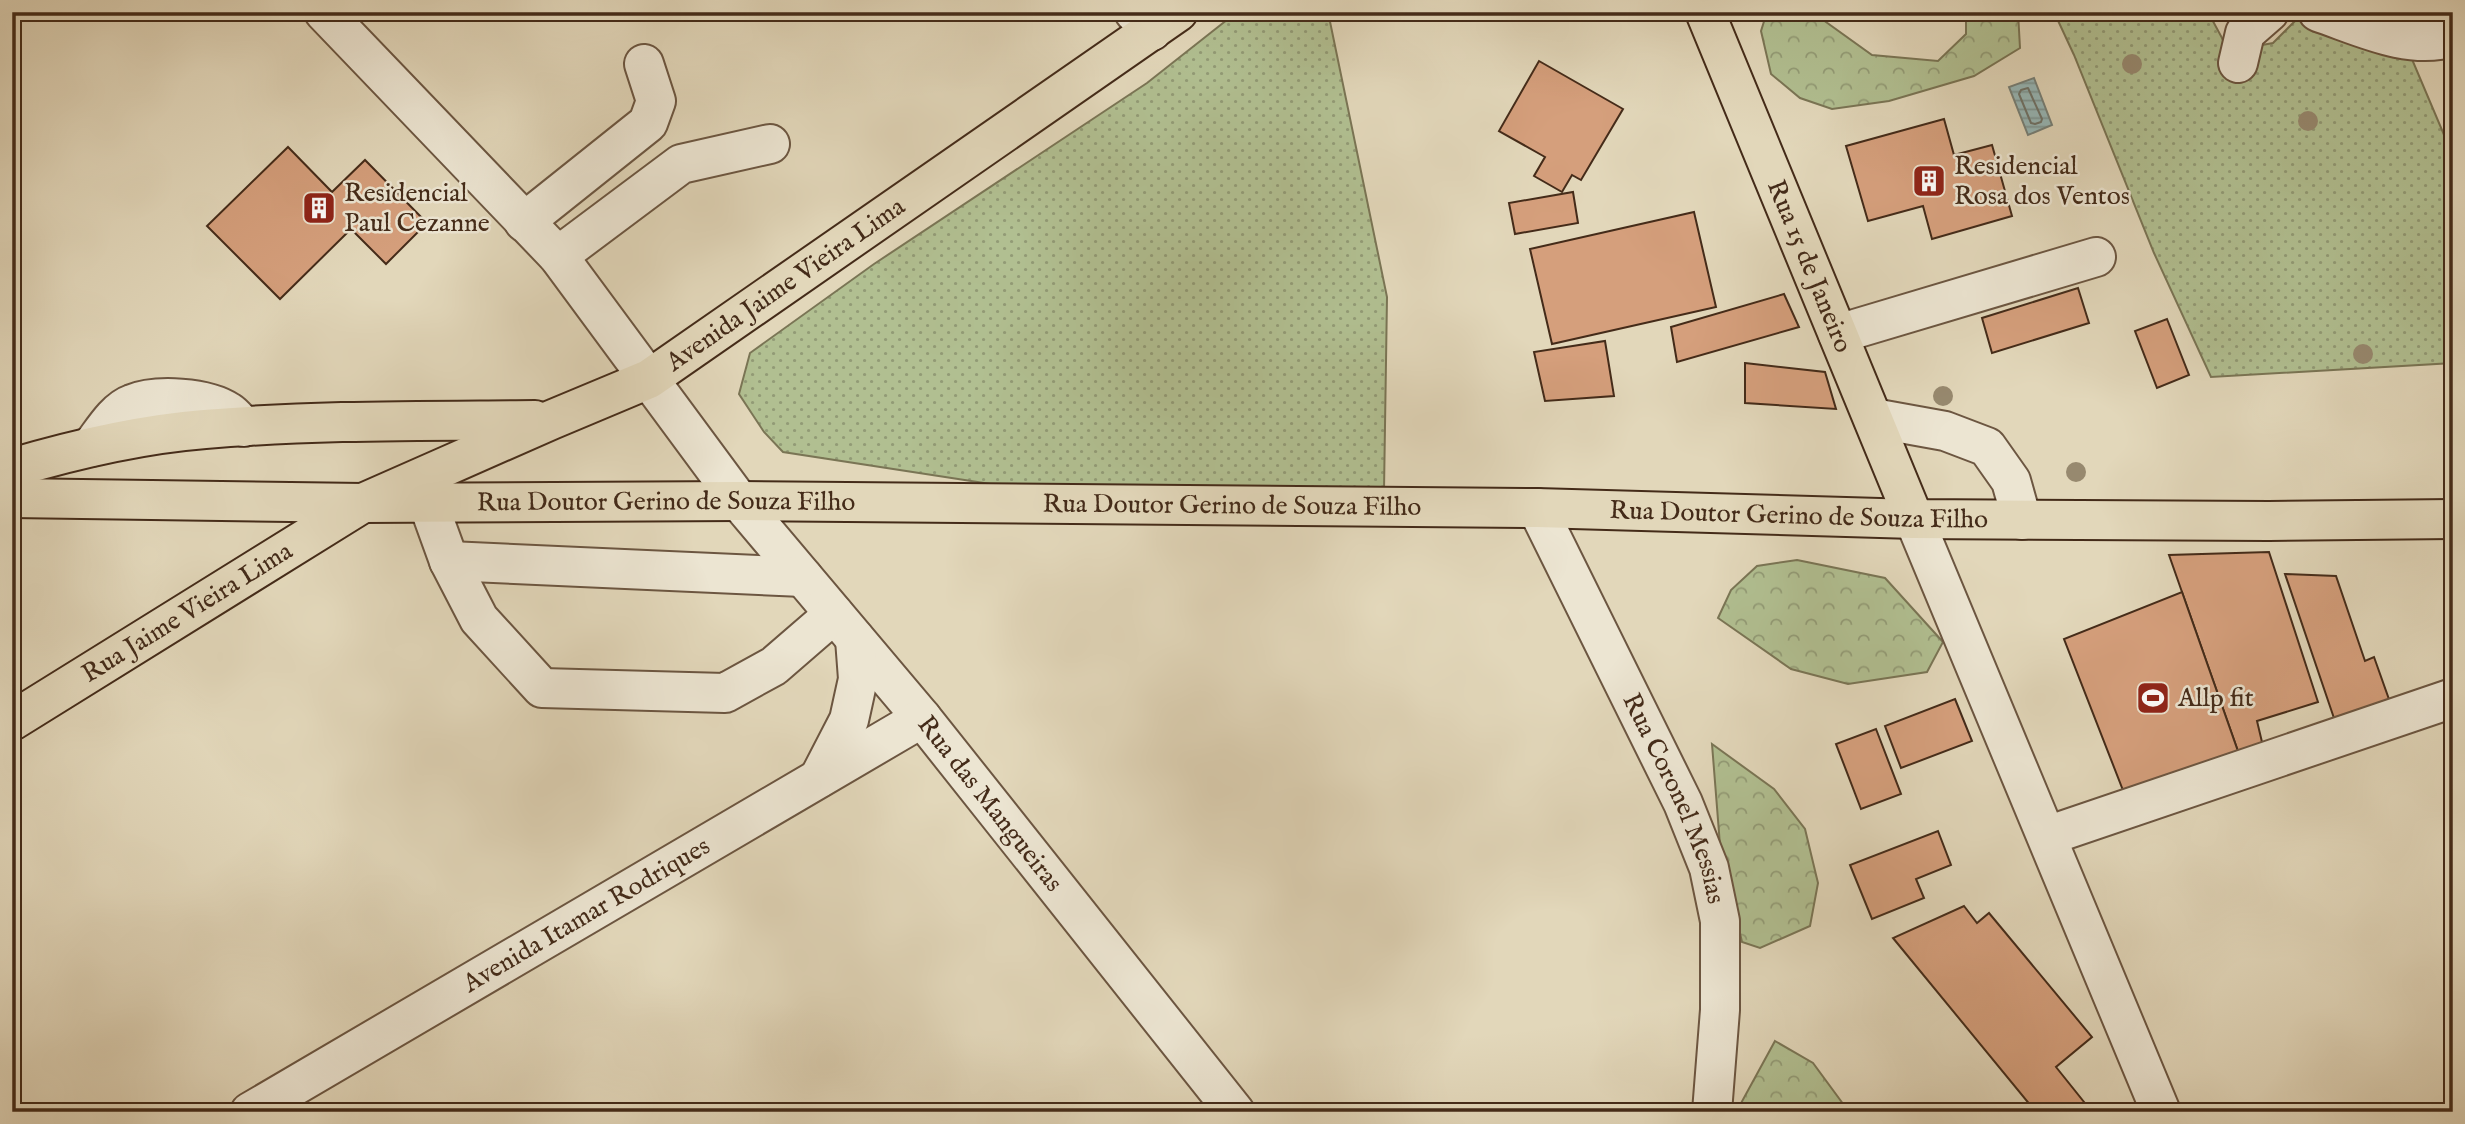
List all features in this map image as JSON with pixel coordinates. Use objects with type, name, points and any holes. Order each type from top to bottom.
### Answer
[{"type":"main road","name":"Rua 15 de Janeiro","points":[[1705,12],[1914,519]]},
{"type":"main road","name":"Avenida Jaime Vieira Lima","points":[[363,503],[649,379],[1154,18]]},
{"type":"main road","points":[[12,468],[91,447],[203,429],[370,421],[551,420]]},
{"type":"main road","name":"Rua Doutor Gerino de Souza Filho","points":[[12,498],[363,503],[739,501],[1537,508],[2022,520],[2453,520]]},
{"type":"main road","name":"Rua Jaime Vieira Lima","points":[[12,721],[363,503]]},
{"type":"street","name":"Rua das Mangueiras","points":[[324,12],[558,256],[739,501],[922,718],[1234,1112]]},
{"type":"street","points":[[2238,63],[2245,33],[2269,12]]},
{"type":"street","points":[[2318,12],[2397,39],[2442,40],[2453,37]]},
{"type":"street","points":[[524,222],[648,123],[656,101],[644,64]]},
{"type":"street","points":[[558,256],[681,164],[770,144]]},
{"type":"street","points":[[1838,334],[2096,257]]},
{"type":"street","points":[[1872,418],[1945,431],[1987,447],[2011,481],[2022,520]]},
{"type":"street","points":[[428,503],[449,561],[479,620],[542,688],[724,693],[844,627],[858,679],[849,720],[819,778]]},
{"type":"street","name":"Rua Coronel Messias","points":[[1537,508],[1683,803],[1709,868],[1720,921],[1720,1010],[1712,1112]]},
{"type":"street","points":[[1914,519],[2161,1112]]},
{"type":"street","points":[[449,561],[803,578]]},
{"type":"street","points":[[2047,836],[2453,698]]},
{"type":"street","name":"Avenida Itamar Rodriques","points":[[250,1112],[922,718]]},
{"type":"green space","points":[[1237,12],[1328,12],[1387,297],[1384,490],[1010,487],[783,452],[764,432],[739,394],[750,353],[874,264],[1147,83]]},
{"type":"green space","points":[[1767,12],[1812,12],[1872,55],[1938,61],[1966,34],[1966,12],[2018,12],[2020,48],[1974,76],[1889,101],[1832,109],[1800,98],[1771,74],[1761,31]]},
{"type":"green space","points":[[2054,12],[2208,12],[2229,51],[2273,43],[2304,12],[2392,12],[2453,156],[2453,363],[2211,377],[2154,253]]},
{"type":"green space","points":[[1797,560],[1885,578],[1943,642],[1927,672],[1848,684],[1791,669],[1718,618],[1731,590],[1757,566]]},
{"type":"green space","points":[[1712,744],[1774,789],[1805,829],[1818,883],[1810,926],[1760,948],[1742,942],[1720,845]]},
{"type":"green space","points":[[1775,1041],[1813,1063],[1849,1112],[1739,1112],[1740,1105]]},
{"type":"water","points":[[2034,78],[2052,125],[2028,135],[2009,87]]},
{"type":"building","points":[[1539,61],[1623,109],[1581,180],[1572,175],[1562,192],[1534,176],[1545,157],[1499,131]]},
{"type":"building","name":"Residencial Rosa dos Ventos","points":[[1944,119],[1954,155],[1992,145],[2012,216],[1932,239],[1923,206],[1868,221],[1846,146]]},
{"type":"building","name":"Residencial Paul Cezanne","points":[[288,147],[332,192],[365,160],[427,223],[386,264],[351,229],[280,299],[207,226]]},
{"type":"building","points":[[1573,192],[1578,223],[1515,234],[1509,203]]},
{"type":"building","points":[[1694,212],[1716,307],[1552,344],[1530,249]]},
{"type":"building","points":[[2078,288],[2089,323],[1992,353],[1982,318]]},
{"type":"building","points":[[1784,294],[1799,327],[1677,362],[1671,327]]},
{"type":"building","points":[[2167,319],[2189,375],[2157,388],[2135,331]]},
{"type":"building","points":[[1605,341],[1614,396],[1545,401],[1534,352]]},
{"type":"building","points":[[1745,363],[1825,372],[1836,409],[1745,403]]},
{"type":"building","points":[[2269,552],[2318,702],[2257,721],[2262,742],[2240,757],[2169,555]]},
{"type":"building","points":[[2285,574],[2336,576],[2365,661],[2374,657],[2391,705],[2336,724]]},
{"type":"building","name":"Allp fit","points":[[2182,592],[2240,757],[2126,798],[2064,639]]},
{"type":"building","points":[[1955,699],[1972,741],[1901,768],[1885,726]]},
{"type":"building","points":[[1876,729],[1901,794],[1861,809],[1836,744]]},
{"type":"building","points":[[1938,831],[1951,865],[1916,879],[1924,898],[1872,919],[1850,865]]},
{"type":"building","points":[[1964,906],[1977,923],[1989,913],[2092,1037],[2056,1067],[2092,1112],[2036,1112],[1893,938]]},
{"type":"place","name":"Residencial Rosa dos Ventos","points":[[1929,181]]},
{"type":"place","name":"Residencial Paul Cezanne","points":[[319,208]]},
{"type":"place","name":"Allp fit","points":[[2153,698]]}]
